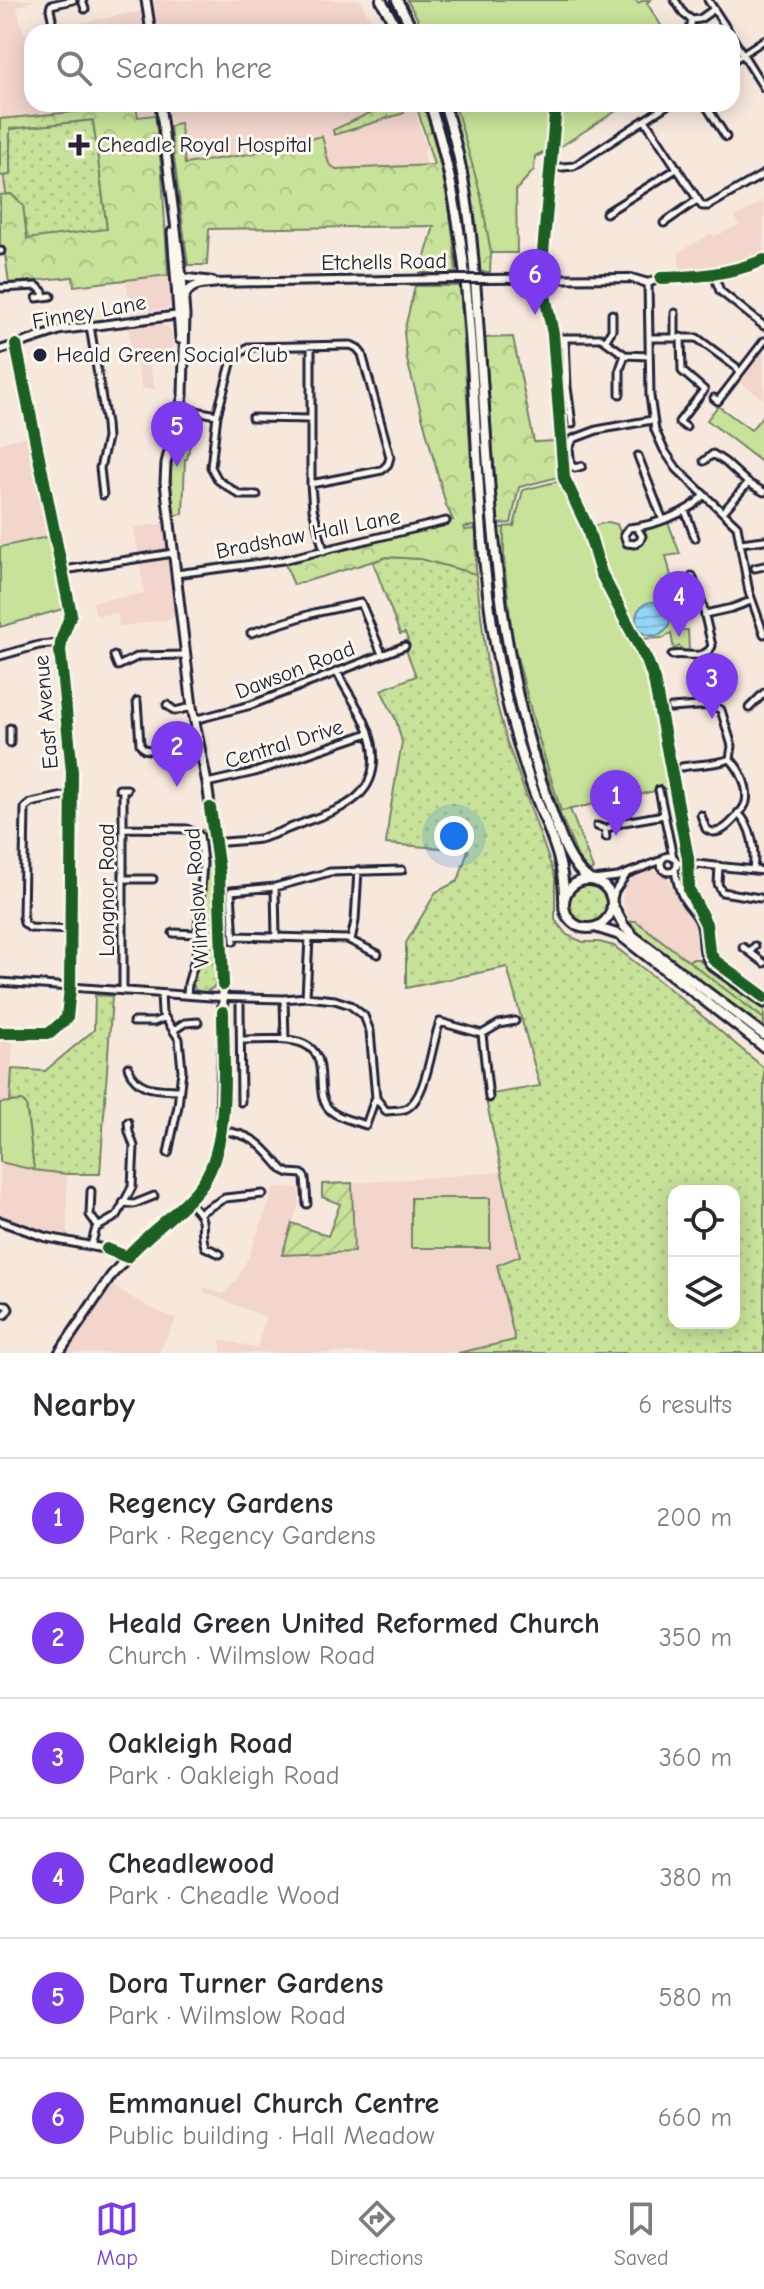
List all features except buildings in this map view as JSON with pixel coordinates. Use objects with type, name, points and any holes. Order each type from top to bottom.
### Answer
[{"type":"highway","points":[[381,0],[394,24]]},
{"type":"highway","points":[[397,0],[410,24]]},
{"type":"highway","points":[[432,112],[451,183],[463,266],[485,558],[497,651],[521,756],[561,866],[566,914],[572,923],[581,928],[595,927],[620,935],[764,1047]]},
{"type":"highway","points":[[446,112],[461,163],[468,210],[495,557],[510,661],[527,738],[574,865],[606,888],[624,926],[633,936],[764,1035]]},
{"type":"highway","points":[[564,899],[573,885],[592,880]]},
{"type":"highway","points":[[595,927],[608,917],[612,903]]},
{"type":"main road","points":[[146,0],[150,24]]},
{"type":"main road","name":"Wilmslow Road","points":[[59,1353],[99,1292],[127,1257],[188,1201],[209,1173],[220,1130],[223,997],[216,843],[192,707],[165,469],[183,386],[181,315],[161,112]]},
{"type":"main road","name":"Wilmslow Road","points":[[178,281],[184,299],[181,315]]},
{"type":"main road","points":[[184,299],[192,287],[220,282]]},
{"type":"street","points":[[52,19],[51,5],[73,0]]},
{"type":"street","points":[[82,0],[85,9]]},
{"type":"street","points":[[675,0],[692,20],[700,19],[714,9]]},
{"type":"street","points":[[708,0],[724,24]]},
{"type":"street","points":[[691,24],[692,20]]},
{"type":"street","points":[[740,56],[764,40]]},
{"type":"street","points":[[740,49],[764,88]]},
{"type":"street","points":[[552,168],[574,166],[657,112]]},
{"type":"street","points":[[710,112],[726,137]]},
{"type":"street","points":[[645,120],[702,206],[708,206],[764,174]]},
{"type":"street","points":[[543,279],[552,153]]},
{"type":"street","points":[[606,213],[678,168]]},
{"type":"street","points":[[664,223],[697,200]]},
{"type":"street","name":"Etchells Road","points":[[178,281],[631,278],[648,283],[661,278],[714,275],[764,260]]},
{"type":"street","points":[[714,275],[719,289],[764,326]]},
{"type":"street","points":[[648,283],[652,420],[667,456],[737,526],[751,601],[764,634]]},
{"type":"street","points":[[0,288],[37,286],[43,292],[40,298],[51,296]]},
{"type":"street","points":[[675,313],[682,371],[704,390],[679,422],[686,427]]},
{"type":"street","points":[[606,340],[612,330],[612,314]]},
{"type":"street","name":"Finney Lane","points":[[0,350],[50,333],[181,315]]},
{"type":"street","points":[[90,326],[106,424],[107,438],[100,468],[103,495]]},
{"type":"street","points":[[649,338],[693,337],[736,367],[739,373]]},
{"type":"street","points":[[572,424],[563,338],[606,340],[625,355],[649,356]]},
{"type":"street","points":[[716,401],[764,341]]},
{"type":"street","name":"East Avenue","points":[[0,1033],[50,1033],[67,1018],[70,988],[72,772],[61,643],[71,614],[16,345]]},
{"type":"street","points":[[257,495],[240,495],[218,480],[211,467],[217,415],[232,360],[248,347],[351,345],[362,354],[390,457],[388,464],[382,470],[311,484]]},
{"type":"street","points":[[311,346],[311,484],[313,509],[324,551]]},
{"type":"street","points":[[620,394],[620,369],[625,355]]},
{"type":"street","points":[[180,408],[217,415]]},
{"type":"street","points":[[252,418],[311,419]]},
{"type":"street","points":[[582,466],[575,468],[571,465],[569,449],[573,439],[597,430],[652,420]]},
{"type":"street","points":[[704,461],[714,452],[748,483],[764,492]]},
{"type":"street","points":[[638,456],[662,519]]},
{"type":"street","points":[[723,512],[748,483]]},
{"type":"street","points":[[637,528],[685,510],[704,495]]},
{"type":"street","points":[[685,510],[695,538]]},
{"type":"street","name":"Bradshaw Hall Lane","points":[[176,574],[283,560],[446,521]]},
{"type":"street","points":[[741,543],[764,540]]},
{"type":"street","points":[[64,570],[174,553]]},
{"type":"street","points":[[755,568],[764,566]]},
{"type":"street","points":[[672,655],[703,655],[711,649],[705,614],[692,576]]},
{"type":"street","points":[[705,614],[751,601]]},
{"type":"street","points":[[251,633],[314,613],[361,603],[382,654]]},
{"type":"street","points":[[0,656],[39,645],[61,643]]},
{"type":"street","name":"Dawson Road","points":[[194,720],[251,705],[405,646]]},
{"type":"street","points":[[114,656],[118,666],[139,656],[185,655]]},
{"type":"street","points":[[216,843],[263,837],[339,810],[360,795],[370,779],[373,754],[362,712],[337,671]]},
{"type":"street","points":[[749,708],[764,693]]},
{"type":"street","points":[[137,701],[140,744],[144,749],[200,748]]},
{"type":"street","points":[[167,705],[174,714],[192,707]]},
{"type":"street","points":[[671,708],[712,705],[721,710],[732,746],[730,759],[739,770],[744,787],[745,804],[719,831],[706,829],[700,819]]},
{"type":"street","points":[[10,728],[10,743]]},
{"type":"street","name":"Central Drive","points":[[207,783],[255,772],[369,733]]},
{"type":"street","points":[[0,736],[10,735]]},
{"type":"street","points":[[687,765],[720,763],[730,759]]},
{"type":"street","name":"Longnor Road","points":[[123,789],[123,991]]},
{"type":"street","points":[[659,790],[677,882],[684,900],[700,924],[706,960],[764,1004]]},
{"type":"street","points":[[71,930],[30,928],[26,925],[24,887],[25,808],[31,803],[72,794]]},
{"type":"street","points":[[738,813],[749,828],[753,869]]},
{"type":"street","points":[[597,826],[605,833],[624,822],[664,815]]},
{"type":"street","name":"Wilmslow Road","points":[[124,828],[187,829],[198,833],[201,839],[203,863],[198,934],[187,995]]},
{"type":"street","points":[[669,844],[663,859],[665,871],[677,882]]},
{"type":"street","points":[[592,880],[611,879],[663,859],[764,871]]},
{"type":"street","points":[[647,866],[665,871],[675,870]]},
{"type":"street","points":[[719,866],[718,884],[722,892],[760,898]]},
{"type":"street","points":[[351,940],[358,870]]},
{"type":"street","points":[[378,954],[351,940],[234,939],[231,891],[275,887],[330,872],[402,870]]},
{"type":"street","points":[[612,903],[615,891],[627,874]]},
{"type":"street","points":[[124,879],[153,879]]},
{"type":"street","points":[[275,887],[276,937]]},
{"type":"street","points":[[173,933],[198,934]]},
{"type":"street","points":[[306,997],[309,938]]},
{"type":"street","points":[[750,952],[755,946]]},
{"type":"street","points":[[743,947],[764,963]]},
{"type":"street","points":[[0,982],[161,994],[284,999],[306,997],[350,1005],[364,1016],[370,1031],[376,1098],[366,1125],[328,1109],[320,1063],[304,1043],[241,1040]]},
{"type":"street","points":[[161,994],[164,1018],[179,1039],[181,1050],[180,1090],[168,1153]]},
{"type":"street","points":[[284,999],[285,1040]]},
{"type":"street","points":[[240,1005],[241,1102]]},
{"type":"street","points":[[133,1022],[154,1022],[164,1018]]},
{"type":"street","points":[[376,1098],[386,1111],[404,1109],[420,1095],[440,1022],[482,1034],[499,1024],[515,1021]]},
{"type":"street","points":[[174,1030],[185,1023],[198,1022]]},
{"type":"street","points":[[482,1034],[489,1098]]},
{"type":"street","points":[[128,1067],[131,1076],[147,1088],[180,1090]]},
{"type":"street","points":[[91,1246],[98,1226],[117,1216],[133,1180],[134,1146],[128,1122]]},
{"type":"street","points":[[220,1130],[251,1138],[283,1170],[302,1174],[307,1204]]},
{"type":"street","points":[[91,1191],[90,1215],[98,1226]]},
{"type":"street","points":[[201,1212],[225,1198],[263,1194]]},
{"type":"street","points":[[123,1203],[138,1203],[154,1196]]},
{"type":"street","points":[[188,1201],[201,1212],[205,1247],[220,1254]]},
{"type":"street","points":[[0,1221],[32,1233],[115,1251],[127,1257]]},
{"type":"street","points":[[0,1305],[9,1307],[7,1314],[1,1317]]},
{"type":"shaded area","name":"Cheadle Royal Hospital","points":[[0,0],[35,0],[17,7],[24,34],[24,112],[154,112],[162,174],[170,308],[131,313],[126,279],[74,286],[73,277],[9,283],[4,247],[0,247]]},
{"type":"shaded area","points":[[154,0],[360,0],[374,24],[157,24]]},
{"type":"shaded area","points":[[141,11],[143,24],[75,24]]},
{"type":"shaded area","points":[[169,112],[415,112],[426,148],[427,165],[336,169],[329,164],[321,136],[249,154],[175,166]]},
{"type":"shaded area","points":[[764,201],[764,255],[722,269],[680,274],[679,252],[712,233],[713,237],[739,225],[735,217]]},
{"type":"shaded area","points":[[162,324],[171,332],[174,360],[148,360],[155,389],[142,389],[136,362],[133,361],[128,328]]},
{"type":"shaded area","points":[[764,347],[764,400],[738,380]]},
{"type":"shaded area","points":[[31,435],[52,536],[0,547],[0,443]]},
{"type":"shaded area","points":[[164,524],[175,618],[119,627],[117,613],[96,616],[93,602],[144,593],[134,527]]},
{"type":"shaded area","points":[[651,870],[668,879],[678,901],[695,925],[697,959],[688,962],[628,916],[622,900],[624,889],[632,877]]},
{"type":"shaded area","points":[[0,1038],[13,1039],[10,1102],[0,1103]]},
{"type":"shaded area","points":[[0,1162],[67,1174],[67,1241],[0,1221]]},
{"type":"shaded area","points":[[502,1172],[520,1256],[498,1265],[515,1340],[458,1353],[221,1353],[220,1339],[257,1348],[265,1317],[203,1292],[205,1287],[223,1294],[237,1279],[275,1187],[299,1187],[299,1204],[285,1245],[354,1252],[352,1183]]},
{"type":"shaded area","points":[[111,1285],[176,1319],[159,1353],[67,1353]]},
{"type":"green space","points":[[407,0],[636,0],[638,3],[650,0],[647,3],[660,24],[420,24]]},
{"type":"green space","points":[[73,112],[137,112],[138,117],[155,115],[168,275],[74,286],[73,277],[9,283],[4,247],[0,247],[0,195],[11,194],[23,205],[27,239],[107,229],[93,120],[10,129],[10,175],[0,176],[0,119]]},
{"type":"green space","points":[[372,112],[404,113],[334,135],[333,130]]},
{"type":"green space","points":[[418,112],[425,112],[441,166],[456,273],[420,273],[434,226],[209,229],[207,265],[188,265],[170,127],[180,123],[185,164],[249,154],[322,136],[329,164],[336,169],[434,165]]},
{"type":"green space","points":[[452,112],[553,112],[551,149],[538,156],[526,152],[491,253],[490,272],[480,272],[471,187]]},
{"type":"green space","points":[[457,112],[614,112],[556,149],[550,148],[535,156],[534,170],[516,190],[517,253],[491,253],[481,196]]},
{"type":"green space","points":[[93,120],[107,230],[27,239],[23,205],[11,194],[6,194],[4,176],[10,174],[10,129]]},
{"type":"green space","points":[[415,286],[460,286],[475,526],[464,527],[465,530],[476,529],[476,574],[421,559],[387,557],[294,585],[285,564],[453,520],[446,505],[407,360],[404,332]]},
{"type":"green space","points":[[513,337],[534,442],[559,441],[562,476],[519,487],[511,523],[498,524],[485,338]]},
{"type":"green space","points":[[718,406],[751,430],[764,414],[764,464],[707,420]]},
{"type":"green space","points":[[188,414],[201,417],[195,421],[185,459],[183,514],[174,516],[173,454],[179,429]]},
{"type":"green space","points":[[555,482],[563,486],[575,504],[600,577],[646,663],[657,705],[670,788],[561,811],[512,637],[504,559],[504,527],[514,526],[523,490]]},
{"type":"green space","points":[[608,522],[617,524],[629,548],[638,546],[643,540],[642,530],[668,522],[680,554],[666,556],[673,584],[687,579],[684,588],[693,591],[696,596],[675,597],[678,630],[688,630],[689,652],[679,646],[674,650],[671,633],[664,638],[638,639],[600,567],[589,527]]},
{"type":"green space","points":[[511,527],[656,790],[570,809],[593,869],[590,872],[579,860],[558,809],[531,725],[515,656],[498,528]]},
{"type":"green space","points":[[52,536],[66,608],[0,627],[0,547]]},
{"type":"green space","points":[[386,557],[421,559],[476,574],[488,672],[507,742],[555,877],[555,920],[567,935],[583,942],[614,946],[764,1068],[764,1353],[458,1353],[515,1340],[497,1265],[520,1256],[485,1095],[540,1086],[507,967],[406,988],[406,943],[436,892],[458,881],[468,850],[386,844],[402,742],[396,720],[381,690],[416,676],[403,642],[408,640],[405,633],[400,634],[373,562]]},
{"type":"green space","points":[[195,829],[209,831],[215,897],[217,980],[213,988],[205,992],[195,990],[193,983],[200,960],[206,861],[203,837]]},
{"type":"green space","points":[[588,886],[601,892],[607,905],[601,918],[588,924],[575,918],[569,905],[575,892]]},
{"type":"green space","points":[[632,921],[764,1019],[764,1030],[639,933],[629,923]]},
{"type":"green space","points":[[699,959],[709,971],[764,1009],[764,1019],[688,962]]},
{"type":"green space","points":[[95,995],[112,996],[100,1174],[34,1170],[26,1105],[22,1101],[10,1102],[12,1069],[45,1071],[94,1030]]},
{"type":"green space","points":[[22,1101],[26,1105],[34,1170],[0,1162],[0,1103]]},
{"type":"green space","points":[[352,1183],[354,1252],[282,1255],[292,1223],[328,1236],[340,1204],[322,1197],[322,1184]]},
{"type":"green space","points":[[411,1198],[490,1198],[490,1248],[411,1248]]},
{"type":"water","points":[[653,602],[665,607],[670,619],[665,631],[653,636],[641,631],[636,619],[641,607]]},
{"type":"cycle path","points":[[555,112],[543,253],[544,291],[553,334],[564,478],[587,526],[601,573],[654,680],[688,858],[689,890],[706,924],[709,951],[714,960],[764,997]]},
{"type":"cycle path","points":[[661,278],[713,274],[764,260]]},
{"type":"cycle path","points":[[0,1033],[50,1033],[67,1018],[70,988],[72,772],[60,650],[71,614],[16,345]]},
{"type":"cycle path","points":[[210,808],[219,871],[223,985]]},
{"type":"cycle path","points":[[107,1249],[127,1257],[191,1197],[210,1171],[217,1151],[223,1104],[223,1012]]},
{"type":"place","name":"Cheadle Royal Hospital","points":[[79,145]]},
{"type":"place","name":"Emmanuel Church Centre","points":[[535,315]]},
{"type":"place","name":"Heald Green Social Club","points":[[40,355]]},
{"type":"place","name":"Dora Turner Gardens","points":[[177,467]]},
{"type":"place","name":"Cheadlewood","points":[[679,637]]},
{"type":"place","name":"Oakleigh Road","points":[[712,719]]},
{"type":"place","name":"Heald Green United Reformed Church","points":[[177,787]]},
{"type":"place","name":"Regency Gardens","points":[[616,836]]}]
